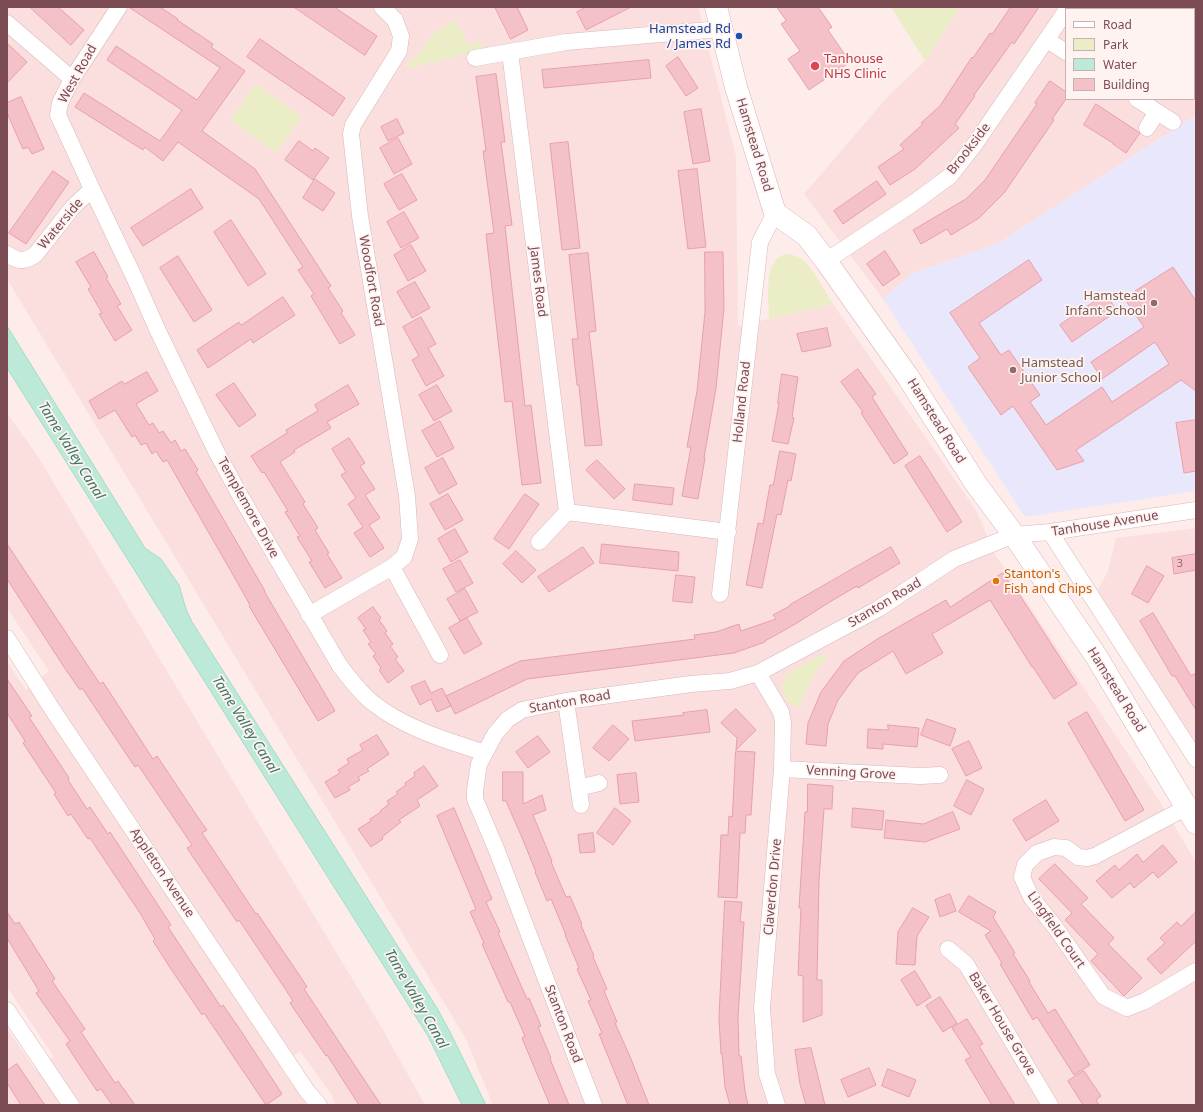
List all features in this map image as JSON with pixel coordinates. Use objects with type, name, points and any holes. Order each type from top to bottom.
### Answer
[{"type":"main road","name":"Hamstead Road","points":[[716,7],[736,87],[775,213],[807,236],[908,377],[976,484],[1014,535],[1096,656],[1192,815]]},
{"type":"street","name":"West Road","points":[[92,189],[58,115],[60,102],[72,79],[119,7]]},
{"type":"street","name":"Woodfort Road","points":[[310,615],[392,567],[404,557],[410,540],[407,496],[360,216],[351,134],[353,125],[399,51],[401,36],[395,20],[382,7]]},
{"type":"street","name":"Brookside","points":[[826,261],[912,204],[950,176],[975,144],[1065,12]]},
{"type":"street","points":[[7,23],[72,79]]},
{"type":"street","points":[[475,58],[566,42],[721,29]]},
{"type":"street","points":[[1047,40],[1065,51]]},
{"type":"street","name":"James Road","points":[[510,52],[567,512]]},
{"type":"street","points":[[1139,100],[1173,122]]},
{"type":"street","points":[[1147,128],[1157,112]]},
{"type":"street","name":"Waterside","points":[[7,254],[19,260],[27,260],[35,255],[73,207],[92,189]]},
{"type":"street","name":"Templemore Drive","points":[[92,189],[183,385],[216,451],[242,499],[340,666],[351,681],[372,703],[395,718],[417,730],[485,753]]},
{"type":"street","name":"Holland Road","points":[[720,594],[760,242],[775,213]]},
{"type":"street","name":"Tanhouse Avenue","points":[[1014,535],[1050,532],[1196,510]]},
{"type":"street","points":[[539,542],[567,512],[728,532]]},
{"type":"street","points":[[1050,532],[1196,759]]},
{"type":"street","name":"Stanton Road","points":[[594,1105],[497,851],[475,799],[476,777],[480,764],[495,734],[508,719],[522,710],[566,701],[691,684],[730,681],[758,673],[878,609],[954,559],[1014,535]]},
{"type":"street","points":[[392,567],[440,655]]},
{"type":"street","name":"Appleton Avenue","points":[[7,638],[54,712],[303,1084],[319,1105]]},
{"type":"street","name":"Claverdon Drive","points":[[758,673],[781,712],[783,722],[782,769],[762,1008],[767,1074],[777,1105]]},
{"type":"street","points":[[566,701],[581,805]]},
{"type":"street","name":"Venning Grove","points":[[782,769],[920,783],[940,775]]},
{"type":"street","points":[[579,788],[599,783]]},
{"type":"street","name":"Lingfield Court","points":[[1192,815],[1087,858],[1078,857],[1066,848],[1054,847],[1037,853],[1025,865],[1022,877],[1031,896],[1055,927],[1103,996],[1116,1004],[1127,1008],[1145,1001],[1196,971]]},
{"type":"street","name":"Baker House Grove","points":[[948,949],[966,964],[1050,1105]]},
{"type":"street","points":[[7,1010],[72,1105]]},
{"type":"shaded area","points":[[7,7],[698,7],[736,156],[738,326],[833,304],[976,510],[996,556],[1160,802],[1196,862],[1196,1105],[493,1105],[466,1039],[7,279]]},
{"type":"shaded area","points":[[960,7],[1196,7],[1196,115],[997,244],[913,273],[883,299],[804,194],[889,95],[925,61]]},
{"type":"shaded area","points":[[1196,115],[1196,491],[1025,517],[883,299],[913,273],[997,244]]},
{"type":"shaded area","points":[[7,413],[37,455],[383,1030],[425,1105],[336,1105],[331,1094],[300,1051],[280,1067],[307,1105],[7,1105],[7,1029],[35,1069],[54,1057],[7,987],[7,661],[26,690],[49,671],[7,608]]},
{"type":"shaded area","points":[[1196,528],[1196,747],[1097,592],[1108,571],[1116,538]]},
{"type":"green space","points":[[891,7],[960,7],[925,61]]},
{"type":"green space","points":[[455,19],[468,45],[480,41],[484,50],[405,69],[411,57],[415,58],[435,33]]},
{"type":"green space","points":[[256,84],[302,117],[276,153],[230,120]]},
{"type":"green space","points":[[787,254],[799,257],[806,263],[815,274],[833,304],[769,319],[768,291],[770,271],[779,257]]},
{"type":"green space","points":[[825,654],[827,656],[811,680],[803,700],[802,707],[791,704],[787,701],[783,691],[784,679],[787,674]]},
{"type":"water","name":"Tame Valley Canal","points":[[7,326],[145,548],[161,559],[179,585],[186,609],[192,622],[437,1008],[486,1105],[462,1105],[428,1036],[7,368]]},
{"type":"building","points":[[30,7],[58,7],[84,30],[71,45]]},
{"type":"building","points":[[129,7],[160,7],[213,44],[211,47],[245,71],[202,131],[255,169],[331,286],[328,288],[343,311],[341,313],[355,335],[340,344],[311,296],[314,294],[298,270],[303,267],[259,199],[178,142],[163,161],[145,147],[143,150],[75,107],[84,93],[160,141],[182,110],[107,60],[116,46],[197,100],[220,68]]},
{"type":"building","points":[[294,7],[334,7],[377,36],[365,55]]},
{"type":"building","points":[[495,7],[517,7],[528,30],[511,39]]},
{"type":"building","points":[[587,7],[631,7],[586,30],[577,12]]},
{"type":"building","points":[[777,7],[818,7],[832,27],[828,30],[850,62],[809,90],[788,59],[800,51],[781,24],[786,21]]},
{"type":"building","points":[[1011,7],[1039,7],[1014,44],[1012,42],[974,95],[975,96],[955,124],[959,128],[915,169],[890,185],[878,167],[904,149],[900,145],[940,106],[972,57],[973,58],[990,33],[992,34]]},
{"type":"building","points":[[260,39],[345,98],[333,116],[247,57]]},
{"type":"building","points":[[7,43],[27,62],[7,83]]},
{"type":"building","points":[[678,57],[698,88],[686,96],[666,66]]},
{"type":"building","points":[[649,60],[651,78],[544,88],[542,70]]},
{"type":"building","points":[[496,74],[505,142],[501,142],[512,225],[505,226],[525,406],[531,405],[541,483],[522,485],[512,401],[505,402],[486,234],[494,233],[483,151],[486,151],[476,77]]},
{"type":"building","points":[[1050,81],[1065,91],[1065,100],[1052,119],[1054,120],[1004,193],[979,218],[951,235],[947,229],[921,244],[913,230],[966,199],[985,180],[1037,104],[1035,103]]},
{"type":"building","points":[[21,97],[44,149],[32,154],[28,147],[23,149],[7,113],[7,103]]},
{"type":"building","points":[[1096,104],[1140,133],[1126,153],[1084,125]]},
{"type":"building","points":[[701,109],[710,161],[693,164],[684,112]]},
{"type":"building","points":[[397,119],[404,133],[388,141],[381,127]]},
{"type":"building","points":[[398,138],[412,164],[394,174],[380,148]]},
{"type":"building","points":[[299,141],[313,151],[315,148],[329,158],[313,180],[285,160]]},
{"type":"building","points":[[568,142],[580,248],[562,250],[550,144]]},
{"type":"building","points":[[697,169],[706,247],[688,249],[678,171]]},
{"type":"building","points":[[53,171],[69,182],[26,244],[9,233]]},
{"type":"building","points":[[402,174],[417,200],[399,210],[384,184]]},
{"type":"building","points":[[315,179],[335,193],[323,211],[303,198]]},
{"type":"building","points":[[877,181],[886,194],[843,224],[834,211]]},
{"type":"building","points":[[191,189],[203,208],[143,246],[131,228]]},
{"type":"building","points":[[404,212],[419,238],[401,248],[387,222]]},
{"type":"building","points":[[231,220],[266,274],[248,286],[214,232]]},
{"type":"building","points":[[411,245],[426,271],[408,281],[394,255]]},
{"type":"building","points":[[885,251],[900,274],[883,286],[867,264]]},
{"type":"building","points":[[94,252],[108,277],[106,278],[121,304],[117,306],[132,330],[115,341],[99,314],[102,313],[88,289],[91,287],[76,262]]},
{"type":"building","points":[[705,252],[723,252],[724,308],[716,388],[698,499],[682,496],[691,447],[687,447],[697,391],[705,312]]},
{"type":"building","points":[[588,253],[596,331],[589,332],[602,445],[585,446],[579,385],[577,385],[572,339],[578,339],[569,255]]},
{"type":"building","points":[[178,256],[212,310],[194,322],[160,268]]},
{"type":"building","points":[[1029,260],[1042,280],[979,323],[1001,355],[1009,350],[1040,395],[1030,402],[1046,425],[1102,387],[1112,402],[1169,364],[1155,342],[1102,379],[1091,362],[1144,327],[1124,298],[1173,267],[1196,301],[1196,391],[1181,380],[1076,450],[1084,461],[1057,470],[1013,406],[1001,415],[968,367],[980,358],[950,313]]},
{"type":"building","points":[[415,282],[430,308],[412,318],[397,292]]},
{"type":"building","points":[[1106,294],[1117,311],[1072,342],[1060,325]]},
{"type":"building","points":[[283,297],[295,315],[253,343],[251,339],[208,368],[197,350],[239,322],[241,325]]},
{"type":"building","points":[[421,317],[436,344],[428,348],[444,376],[426,386],[412,360],[419,356],[403,327]]},
{"type":"building","points":[[827,328],[831,346],[802,352],[797,334]]},
{"type":"building","points":[[858,369],[876,394],[872,397],[908,454],[894,464],[861,413],[863,412],[841,382]]},
{"type":"building","points":[[147,372],[158,391],[136,404],[149,425],[153,423],[159,433],[163,431],[171,443],[175,440],[181,451],[185,449],[198,470],[196,472],[335,711],[318,721],[249,606],[250,605],[167,460],[163,462],[156,451],[152,454],[146,443],[141,445],[135,435],[132,437],[115,410],[99,419],[89,401],[122,381],[124,384]]},
{"type":"building","points":[[782,374],[798,377],[792,417],[794,418],[788,444],[772,441],[779,403]]},
{"type":"building","points":[[234,383],[256,415],[239,427],[216,395]]},
{"type":"building","points":[[348,385],[359,404],[327,422],[331,428],[294,450],[295,452],[280,462],[305,502],[303,504],[318,528],[315,530],[329,553],[327,554],[342,578],[325,588],[309,562],[312,561],[297,537],[300,536],[285,512],[288,511],[264,472],[262,473],[251,456],[287,433],[286,430],[318,411],[315,405]]},
{"type":"building","points":[[437,385],[452,411],[434,421],[419,395]]},
{"type":"building","points":[[1196,420],[1196,471],[1184,473],[1176,423]]},
{"type":"building","points":[[440,421],[454,448],[437,457],[422,431]]},
{"type":"building","points":[[349,438],[365,463],[360,466],[375,489],[365,495],[380,518],[369,525],[384,548],[370,557],[354,533],[363,527],[348,504],[356,498],[341,475],[346,472],[332,449]]},
{"type":"building","points":[[780,451],[796,454],[791,481],[788,480],[781,515],[777,514],[762,588],[746,585],[758,523],[763,524],[770,485],[773,485]]},
{"type":"building","points":[[920,456],[962,522],[947,532],[905,466]]},
{"type":"building","points":[[443,458],[457,484],[439,494],[425,468]]},
{"type":"building","points":[[597,460],[625,489],[614,499],[586,470]]},
{"type":"building","points":[[635,484],[674,488],[672,505],[633,500]]},
{"type":"building","points":[[448,494],[463,520],[445,530],[430,504]]},
{"type":"building","points":[[525,494],[539,504],[509,549],[494,539]]},
{"type":"building","points":[[455,529],[468,552],[451,562],[438,539]]},
{"type":"building","points":[[7,544],[100,684],[103,682],[153,759],[157,756],[207,830],[202,833],[256,914],[257,913],[300,976],[307,987],[304,989],[381,1105],[359,1105],[327,1055],[326,1056],[290,1003],[293,1001],[284,987],[239,920],[237,922],[187,848],[192,845],[182,830],[138,765],[135,767],[82,688],[80,690],[64,667],[7,579]]},
{"type":"building","points":[[602,544],[679,552],[678,571],[600,563]]},
{"type":"building","points":[[583,547],[594,563],[549,592],[538,577]]},
{"type":"building","points":[[891,547],[900,563],[858,588],[857,586],[765,642],[734,653],[527,679],[455,714],[446,696],[520,661],[695,639],[694,635],[716,632],[739,624],[741,631],[776,619],[773,615]]},
{"type":"building","points":[[516,551],[536,570],[522,583],[503,564]]},
{"type":"building","points":[[1196,554],[1196,570],[1174,574],[1172,558]]},
{"type":"building","points":[[460,560],[473,583],[456,592],[443,569]]},
{"type":"building","points":[[1147,566],[1164,576],[1148,603],[1132,594]]},
{"type":"building","points":[[1003,573],[1017,595],[1019,594],[1077,684],[1054,699],[990,600],[932,634],[943,653],[906,674],[893,651],[858,673],[838,700],[828,724],[826,746],[806,744],[808,723],[821,692],[844,661],[879,638],[946,600],[950,607]]},
{"type":"building","points":[[676,575],[695,577],[692,603],[673,601]]},
{"type":"building","points":[[465,589],[478,612],[460,621],[447,599]]},
{"type":"building","points":[[373,607],[381,618],[379,620],[387,631],[385,633],[393,644],[390,646],[398,657],[395,659],[404,671],[388,683],[379,670],[381,668],[373,656],[376,654],[368,644],[371,642],[363,630],[366,629],[358,618]]},
{"type":"building","points":[[1153,613],[1191,676],[1196,673],[1196,710],[1175,676],[1172,676],[1140,621]]},
{"type":"building","points":[[467,618],[482,644],[464,654],[449,628]]},
{"type":"building","points":[[7,679],[32,716],[29,717],[69,778],[68,780],[87,809],[90,807],[108,834],[110,832],[171,925],[168,927],[221,1007],[223,1005],[241,1031],[282,1094],[266,1105],[204,1013],[202,1015],[169,966],[153,941],[155,939],[140,913],[90,838],[88,839],[71,814],[68,816],[54,794],[56,793],[23,743],[25,741],[7,713]]},
{"type":"building","points":[[425,681],[431,693],[442,688],[451,706],[437,712],[431,699],[420,705],[411,687]]},
{"type":"building","points":[[736,709],[756,730],[736,750],[737,738],[721,723]]},
{"type":"building","points":[[707,710],[710,732],[635,741],[632,721],[684,715],[683,713]]},
{"type":"building","points":[[1087,712],[1144,810],[1125,821],[1068,723]]},
{"type":"building","points":[[927,719],[956,729],[950,746],[921,735]]},
{"type":"building","points":[[613,725],[629,739],[609,761],[593,748]]},
{"type":"building","points":[[888,725],[919,728],[917,747],[883,744],[883,749],[867,748],[868,729],[888,730]]},
{"type":"building","points":[[377,735],[389,754],[367,769],[369,771],[358,777],[360,780],[348,787],[350,790],[335,798],[325,782],[340,773],[338,770],[349,763],[347,759],[363,750],[360,745]]},
{"type":"building","points":[[538,736],[550,752],[528,768],[516,752]]},
{"type":"building","points":[[969,741],[982,768],[966,776],[952,749]]},
{"type":"building","points":[[736,751],[755,752],[751,815],[746,815],[745,833],[740,833],[737,898],[718,897],[721,835],[728,835],[729,816],[732,817]]},
{"type":"building","points":[[424,766],[438,786],[417,800],[420,806],[399,820],[401,822],[382,837],[383,839],[371,847],[358,829],[371,821],[370,819],[381,812],[380,811],[389,804],[387,801],[398,794],[396,792],[415,776],[414,773]]},
{"type":"building","points":[[503,772],[523,772],[523,804],[542,795],[546,810],[533,815],[566,897],[570,896],[582,924],[581,925],[594,956],[593,957],[607,989],[604,991],[617,1022],[615,1023],[649,1105],[628,1105],[599,1034],[602,1033],[588,1001],[591,1000],[577,969],[579,968],[566,935],[551,899],[547,901],[506,801],[503,801]]},
{"type":"building","points":[[636,773],[639,802],[620,804],[617,775]]},
{"type":"building","points":[[967,780],[984,789],[971,815],[954,806]]},
{"type":"building","points":[[808,784],[833,786],[832,809],[824,809],[819,880],[817,980],[822,980],[822,1015],[803,1022],[803,976],[798,975],[801,908],[799,908]]},
{"type":"building","points":[[1046,800],[1059,821],[1026,841],[1013,820]]},
{"type":"building","points":[[454,808],[492,899],[486,902],[500,932],[498,933],[527,999],[529,998],[541,1026],[538,1027],[569,1105],[550,1105],[522,1038],[525,1036],[482,944],[484,943],[470,912],[476,909],[437,816]]},
{"type":"building","points":[[615,808],[631,821],[613,845],[597,833]]},
{"type":"building","points":[[853,808],[884,811],[882,830],[852,827]]},
{"type":"building","points":[[953,812],[960,829],[925,842],[884,838],[886,820],[923,824]]},
{"type":"building","points":[[593,833],[595,852],[580,853],[578,835]]},
{"type":"building","points":[[1163,845],[1177,862],[1158,878],[1153,872],[1134,888],[1130,883],[1112,898],[1096,881],[1115,865],[1119,870],[1137,854],[1143,862]]},
{"type":"building","points":[[1055,864],[1088,898],[1081,904],[1114,938],[1108,944],[1142,978],[1124,996],[1091,961],[1098,954],[1065,920],[1072,913],[1039,879]]},
{"type":"building","points":[[950,894],[956,911],[940,917],[935,900]]},
{"type":"building","points":[[969,896],[996,912],[993,917],[1048,1013],[1055,1009],[1090,1065],[1074,1075],[1037,1017],[1033,1020],[985,935],[991,931],[959,912]]},
{"type":"building","points":[[725,901],[742,902],[740,922],[744,922],[738,1017],[739,1056],[741,1056],[748,1105],[730,1105],[725,1087],[721,1054],[719,1018]]},
{"type":"building","points":[[913,908],[929,917],[917,936],[915,965],[896,964],[898,932]]},
{"type":"building","points":[[7,912],[15,924],[19,922],[55,979],[52,981],[85,1029],[81,1032],[115,1083],[118,1081],[135,1105],[112,1105],[101,1089],[97,1091],[81,1067],[66,1044],[70,1041],[36,993],[39,991],[7,938]]},
{"type":"building","points":[[1196,912],[1196,941],[1161,974],[1147,959],[1165,943],[1160,938],[1177,922],[1181,926]]},
{"type":"building","points":[[915,971],[931,997],[917,1006],[901,980]]},
{"type":"building","points":[[940,997],[957,1023],[943,1032],[926,1006]]},
{"type":"building","points":[[967,1019],[983,1044],[979,1046],[1015,1105],[992,1105],[965,1060],[971,1057],[952,1028]]},
{"type":"building","points":[[811,1048],[825,1105],[806,1105],[800,1084],[795,1050]]},
{"type":"building","points":[[17,1064],[45,1105],[21,1105],[7,1083],[7,1071]]},
{"type":"building","points":[[869,1068],[876,1085],[848,1097],[841,1080]]},
{"type":"building","points":[[888,1069],[916,1080],[909,1097],[882,1086]]},
{"type":"building","points":[[1084,1071],[1101,1096],[1096,1100],[1099,1105],[1083,1105],[1068,1081]]},
{"type":"place","name":"Hamstead Rd / James Rd","points":[[739,36]]},
{"type":"place","name":"Tanhouse NHS Clinic","points":[[815,66]]},
{"type":"place","name":"Hamstead Infant School","points":[[1154,303]]},
{"type":"place","name":"Hamstead Junior School","points":[[1013,370]]},
{"type":"place","name":"Stanton's Fish and Chips","points":[[996,581]]}]
